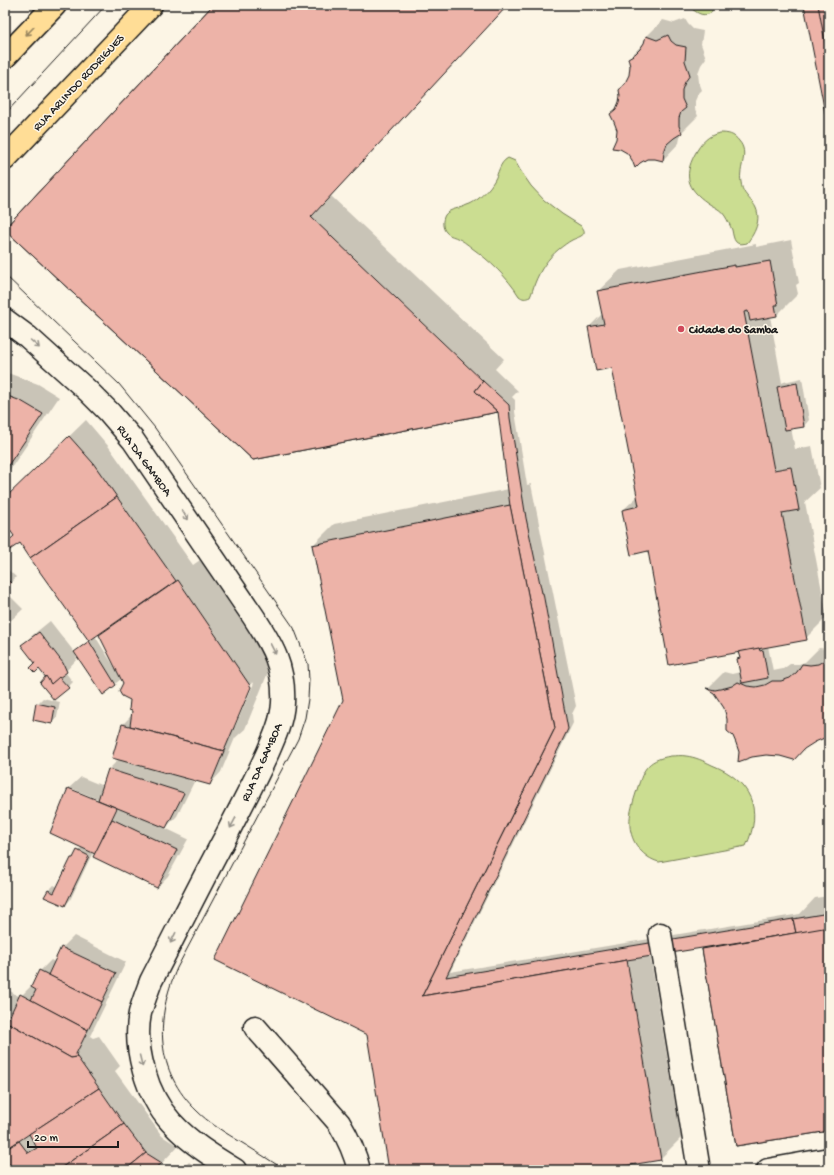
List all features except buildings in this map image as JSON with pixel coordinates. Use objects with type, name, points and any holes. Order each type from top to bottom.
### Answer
[{"type":"main road","points":[[5,57],[55,5]]},
{"type":"main road","name":"RUA ARLINDO RODRIGUES","points":[[5,158],[151,5]]},
{"type":"street","name":"RUA DA GAMBOA","points":[[5,320],[28,337],[88,391],[109,412],[133,440],[268,638],[277,657],[280,668],[284,686],[283,704],[280,721],[274,738],[258,775],[151,981],[140,1014],[140,1054],[143,1067],[152,1091],[163,1112],[171,1122],[196,1145],[235,1170]]},
{"type":"street","points":[[660,934],[699,1170]]},
{"type":"street","points":[[255,1027],[339,1123],[350,1141],[357,1159],[359,1170]]},
{"type":"street","points":[[768,1170],[829,1159]]},
{"type":"green space","points":[[687,5],[714,5],[711,13],[704,15],[698,13]]},
{"type":"green space","points":[[720,133],[733,135],[739,141],[744,150],[741,171],[742,189],[753,203],[758,213],[757,224],[753,234],[747,243],[743,244],[736,242],[724,214],[703,200],[693,189],[690,183],[689,170],[697,150],[708,138]]},
{"type":"green space","points":[[508,158],[515,161],[531,186],[544,200],[581,226],[584,232],[584,234],[567,243],[551,256],[539,273],[530,297],[525,298],[519,296],[504,276],[485,258],[463,241],[448,234],[443,226],[443,219],[447,213],[471,203],[487,191],[503,163]]},
{"type":"green space","points":[[671,756],[693,757],[703,761],[725,771],[744,787],[750,797],[754,820],[746,846],[659,862],[648,857],[640,850],[635,843],[630,829],[631,811],[638,785],[643,773],[650,764],[656,760]]},
{"type":"tram line","points":[[5,114],[106,5]]},
{"type":"tram line","points":[[5,275],[119,384],[155,428],[294,628],[308,664],[308,699],[305,718],[298,739],[177,968],[165,1006],[163,1025],[163,1044],[166,1062],[173,1079],[183,1095],[197,1111],[210,1122],[285,1170]]},
{"type":"place","name":"Cidade do Samba","points":[[681,329]]}]
